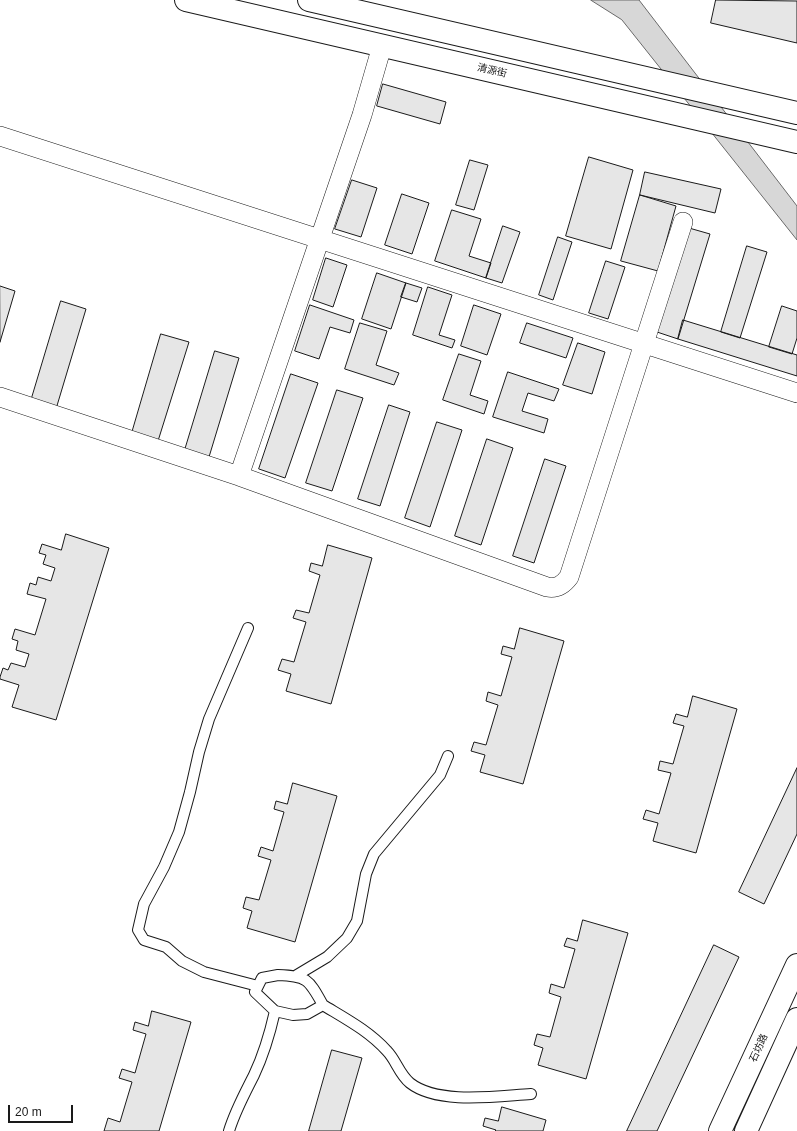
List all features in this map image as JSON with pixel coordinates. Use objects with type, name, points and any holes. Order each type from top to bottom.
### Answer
[{"type":"main road","name":"清源街","points":[[186,0],[797,142]]},
{"type":"main road","points":[[309,0],[797,114]]},
{"type":"main road","name":"石坊路","points":[[720,1131],[797,965]]},
{"type":"main road","points":[[746,1131],[797,1019]]},
{"type":"street","points":[[239,476],[362,116],[382,46]]},
{"type":"street","points":[[0,136],[797,392]]},
{"type":"street","points":[[0,397],[239,476],[540,584],[555,588],[565,583],[569,577],[683,222]]},
{"type":"lane","points":[[248,628],[209,719],[178,832],[164,867],[144,904],[138,930],[144,940],[166,947],[182,961],[204,972],[258,986]]},
{"type":"lane","points":[[323,1005],[307,1014],[293,1015],[275,1011],[255,992],[262,978],[278,975],[297,975],[327,957],[347,938],[357,921],[366,874],[374,854],[440,775],[448,756]]},
{"type":"lane","points":[[297,975],[311,984],[323,1005],[369,1033],[388,1052],[400,1071],[410,1082],[421,1089],[439,1095],[464,1098],[531,1094]]},
{"type":"lane","points":[[229,1131],[244,1094],[263,1054],[275,1011]]},
{"type":"shaded area","points":[[591,0],[639,0],[797,206],[797,240],[622,20]]},
{"type":"building","points":[[716,0],[797,1],[797,43],[711,23]]},
{"type":"building","points":[[383,84],[446,102],[440,124],[377,106]]},
{"type":"building","points":[[589,157],[633,170],[611,249],[566,236]]},
{"type":"building","points":[[470,160],[488,165],[474,210],[456,205]]},
{"type":"building","points":[[645,172],[721,189],[715,213],[640,195]]},
{"type":"building","points":[[352,180],[377,188],[361,237],[335,229]]},
{"type":"building","points":[[402,194],[429,203],[412,254],[385,245]]},
{"type":"building","points":[[640,195],[676,206],[658,271],[621,261]]},
{"type":"building","points":[[452,210],[481,219],[469,256],[491,263],[486,278],[435,261]]},
{"type":"building","points":[[503,226],[520,232],[502,283],[486,278]]},
{"type":"building","points":[[689,228],[710,234],[678,339],[657,332]]},
{"type":"building","points":[[558,237],[572,242],[553,300],[539,295]]},
{"type":"building","points":[[747,246],[767,252],[740,338],[721,332]]},
{"type":"building","points":[[326,258],[347,265],[333,307],[313,300]]},
{"type":"building","points":[[606,261],[625,267],[608,319],[589,313]]},
{"type":"building","points":[[377,273],[406,283],[391,329],[362,319]]},
{"type":"building","points":[[406,283],[422,288],[417,302],[401,297]]},
{"type":"building","points":[[0,286],[15,291],[0,342]]},
{"type":"building","points":[[428,287],[452,295],[439,335],[455,340],[452,348],[413,335]]},
{"type":"building","points":[[61,301],[86,309],[56,409],[31,401]]},
{"type":"building","points":[[310,305],[354,320],[350,333],[330,327],[319,359],[295,351]]},
{"type":"building","points":[[474,305],[501,314],[487,355],[461,346]]},
{"type":"building","points":[[782,306],[797,311],[797,338],[792,354],[769,347]]},
{"type":"building","points":[[683,320],[797,355],[797,376],[678,339]]},
{"type":"building","points":[[360,323],[387,331],[376,365],[399,373],[394,385],[345,369]]},
{"type":"building","points":[[527,323],[573,338],[566,358],[520,343]]},
{"type":"building","points":[[161,334],[189,342],[158,441],[132,433]]},
{"type":"building","points":[[578,343],[605,352],[592,394],[563,385]]},
{"type":"building","points":[[215,351],[239,358],[209,457],[185,450]]},
{"type":"building","points":[[459,354],[481,361],[470,395],[488,401],[484,414],[443,400]]},
{"type":"building","points":[[508,372],[559,389],[554,401],[528,393],[522,411],[548,419],[544,433],[493,417]]},
{"type":"building","points":[[291,374],[318,383],[285,478],[259,469]]},
{"type":"building","points":[[337,390],[363,398],[332,491],[306,483]]},
{"type":"building","points":[[389,405],[410,412],[380,506],[358,499]]},
{"type":"building","points":[[437,422],[462,430],[430,527],[405,518]]},
{"type":"building","points":[[487,439],[513,448],[481,545],[455,536]]},
{"type":"building","points":[[545,459],[566,466],[534,563],[513,556]]},
{"type":"building","points":[[66,534],[109,548],[56,720],[12,707],[19,685],[0,679],[0,677],[3,668],[8,670],[11,663],[25,667],[29,654],[16,650],[18,641],[12,639],[15,629],[35,635],[46,599],[27,594],[30,583],[36,585],[38,577],[51,581],[55,568],[43,564],[46,555],[39,553],[42,544],[61,550]]},
{"type":"building","points":[[328,545],[372,558],[331,704],[286,691],[291,674],[278,670],[282,659],[294,662],[306,622],[293,618],[296,610],[309,613],[320,575],[309,571],[311,563],[322,566]]},
{"type":"building","points":[[520,628],[564,641],[523,784],[480,772],[485,755],[471,751],[474,742],[486,745],[498,705],[486,701],[488,692],[501,696],[512,657],[501,654],[503,646],[514,649]]},
{"type":"building","points":[[693,696],[737,709],[696,853],[653,841],[658,823],[643,819],[646,810],[659,814],[671,773],[658,770],[660,761],[673,764],[684,726],[673,723],[676,714],[687,717]]},
{"type":"building","points":[[797,768],[797,834],[764,904],[739,892]]},
{"type":"building","points":[[293,783],[337,796],[295,942],[247,928],[252,911],[243,908],[246,897],[259,900],[271,860],[258,856],[261,847],[273,851],[284,812],[274,809],[276,801],[287,804]]},
{"type":"building","points":[[583,920],[628,933],[586,1079],[538,1065],[543,1048],[534,1045],[537,1034],[550,1037],[561,997],[549,993],[551,984],[564,988],[575,949],[564,946],[567,938],[577,941]]},
{"type":"building","points":[[714,945],[739,957],[657,1131],[627,1131]]},
{"type":"building","points":[[152,1011],[191,1022],[159,1131],[104,1131],[108,1118],[120,1122],[132,1082],[119,1078],[122,1069],[135,1073],[146,1034],[133,1030],[135,1022],[148,1026]]},
{"type":"building","points":[[332,1050],[362,1058],[341,1131],[309,1131]]},
{"type":"building","points":[[502,1107],[546,1120],[543,1131],[495,1131],[496,1130],[483,1126],[485,1118],[498,1121]]}]
